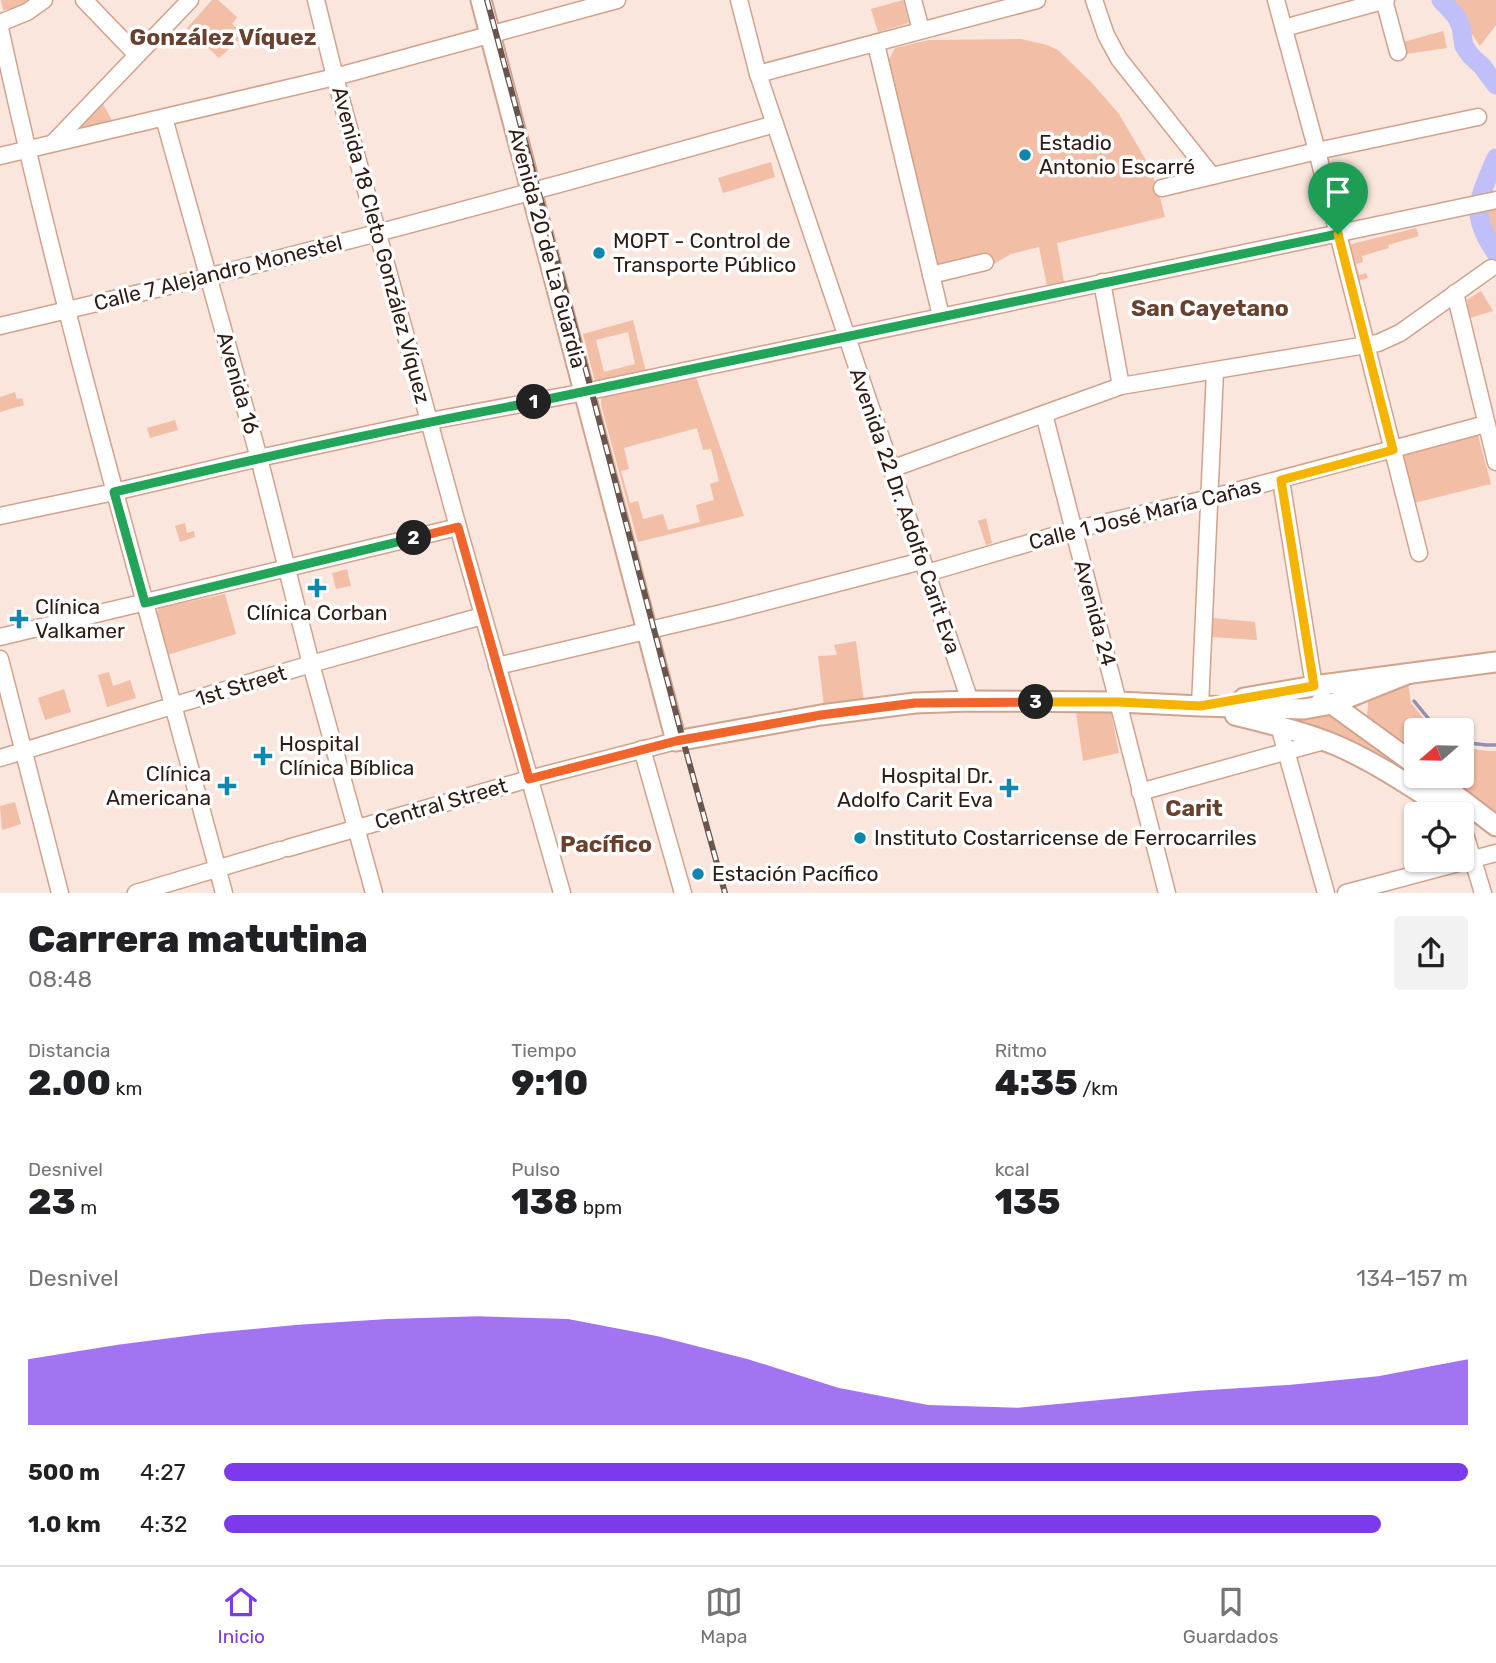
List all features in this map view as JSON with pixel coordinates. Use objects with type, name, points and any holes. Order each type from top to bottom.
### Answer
[{"type":"main road","name":"Avenida 20 de La Guardia","points":[[481,0],[676,741]]},
{"type":"main road","points":[[1200,706],[1314,686],[1496,662]]},
{"type":"main road","points":[[676,741],[866,708],[915,703],[1119,702],[1304,709],[1332,704],[1407,674]]},
{"type":"main road","points":[[1367,689],[1363,705],[1367,729]]},
{"type":"main road","points":[[1268,695],[1332,704],[1404,756]]},
{"type":"main road","points":[[1200,706],[1279,726],[1324,741],[1367,760],[1435,802]]},
{"type":"main road","points":[[1446,788],[1496,826]]},
{"type":"main road","points":[[1474,825],[1496,836]]},
{"type":"street","points":[[0,23],[27,12],[44,0]]},
{"type":"street","points":[[84,0],[137,55]]},
{"type":"street","points":[[54,142],[190,0]]},
{"type":"street","name":"Avenida 18 Cleto González Víquez","points":[[316,0],[482,616],[562,893]]},
{"type":"street","points":[[0,156],[335,77],[617,0]]},
{"type":"street","name":"Avenida 22 Dr. Adolfo Carit Eva","points":[[739,0],[758,74],[970,701]]},
{"type":"street","points":[[913,0],[921,30]]},
{"type":"street","points":[[758,74],[1037,0]]},
{"type":"street","points":[[1094,0],[1106,35],[1119,59],[1212,176]]},
{"type":"street","points":[[1276,0],[1419,553]]},
{"type":"street","points":[[1284,27],[1385,0],[1398,52]]},
{"type":"street","points":[[0,28],[26,149],[66,310],[224,893]]},
{"type":"street","points":[[876,44],[941,316]]},
{"type":"street","points":[[1162,188],[1317,151],[1478,117]]},
{"type":"street","name":"Avenida 16","points":[[164,118],[259,458],[311,664],[374,893]]},
{"type":"street","name":"Calle 7 Alejandro Monestel","points":[[0,326],[377,233],[775,124]]},
{"type":"street","points":[[0,516],[429,421],[585,392],[1493,201]]},
{"type":"street","points":[[931,275],[985,262]]},
{"type":"street","points":[[891,469],[1121,386],[1366,346],[1387,340],[1491,268]]},
{"type":"street","points":[[1102,282],[1121,386]]},
{"type":"street","points":[[1455,293],[1496,462]]},
{"type":"street","points":[[1200,706],[1215,371]]},
{"type":"street","name":"Avenida 24","points":[[1044,414],[1167,893]]},
{"type":"street","name":"Calle 1 José María Cañas","points":[[497,666],[1210,498],[1486,424]]},
{"type":"street","points":[[1281,480],[1314,686]]},
{"type":"street","points":[[0,637],[458,527]]},
{"type":"street","name":"1st Street","points":[[0,758],[311,664],[482,616]]},
{"type":"street","points":[[0,659],[60,893]]},
{"type":"street","points":[[1279,726],[1326,893]]},
{"type":"street","name":"Central Street","points":[[136,893],[356,827],[676,741]]},
{"type":"street","points":[[1140,792],[1324,741]]},
{"type":"street","points":[[642,749],[683,893]]},
{"type":"street","points":[[1474,859],[1496,853]]},
{"type":"street","points":[[1474,862],[1483,893]]},
{"type":"street","points":[[1346,893],[1424,872]]},
{"type":"shaded area","points":[[1,0],[32,0],[3,10]]},
{"type":"shaded area","points":[[212,0],[218,0],[237,17],[232,24],[245,35],[219,58],[187,28]]},
{"type":"shaded area","points":[[903,0],[909,23],[878,32],[871,9]]},
{"type":"shaded area","points":[[1452,0],[1496,0],[1496,25],[1480,46],[1462,19]]},
{"type":"shaded area","points":[[1443,31],[1447,48],[1406,54],[1403,42]]},
{"type":"shaded area","name":"Estadio Antonio Escarré","points":[[1021,39],[1058,50],[1119,114],[1147,162],[1165,217],[1057,243],[1064,282],[1047,286],[1039,247],[1011,254],[987,268],[945,266],[934,262],[887,63],[895,48],[929,40]]},
{"type":"shaded area","points":[[103,104],[114,124],[70,135]]},
{"type":"shaded area","points":[[771,162],[775,177],[723,193],[718,178]]},
{"type":"shaded area","points":[[1496,209],[1496,246],[1489,235],[1483,212]]},
{"type":"shaded area","points":[[1416,228],[1419,236],[1362,256],[1363,262],[1356,264],[1359,275],[1366,273],[1368,278],[1357,281],[1348,245]]},
{"type":"shaded area","points":[[1481,291],[1493,311],[1470,318],[1467,300]]},
{"type":"shaded area","points":[[633,320],[646,372],[596,381],[583,334]],"holes":[[[628,332],[635,364],[604,372],[596,340]]]},
{"type":"shaded area","points":[[695,374],[744,516],[638,542],[601,405],[605,394]],"holes":[[[697,428],[703,450],[711,449],[719,481],[710,484],[714,500],[696,505],[700,522],[668,530],[663,514],[643,519],[638,501],[630,503],[621,471],[629,469],[624,448]]]},
{"type":"shaded area","points":[[15,392],[17,399],[22,398],[24,405],[0,412],[0,397]]},
{"type":"shaded area","points":[[175,420],[178,430],[150,438],[147,428]]},
{"type":"shaded area","points":[[1478,435],[1491,484],[1414,503],[1402,456]]},
{"type":"shaded area","points":[[986,518],[992,543],[986,545],[978,521]]},
{"type":"shaded area","points":[[185,523],[187,533],[194,531],[195,537],[180,542],[175,526]]},
{"type":"shaded area","points":[[347,569],[351,586],[336,589],[332,573]]},
{"type":"shaded area","points":[[225,594],[236,634],[167,655],[155,616],[159,608]]},
{"type":"shaded area","points":[[1213,618],[1255,622],[1257,640],[1211,637]]},
{"type":"shaded area","points":[[856,641],[864,702],[824,707],[818,656],[837,655],[834,645]]},
{"type":"shaded area","points":[[109,672],[113,686],[130,680],[136,698],[107,707],[98,675]]},
{"type":"shaded area","points":[[1408,683],[1411,703],[1423,718],[1404,718],[1404,748],[1375,727],[1367,716],[1369,694]]},
{"type":"shaded area","points":[[64,689],[71,712],[45,720],[38,698]]},
{"type":"shaded area","points":[[1224,708],[1334,714],[1404,764],[1404,781]]},
{"type":"shaded area","points":[[1076,712],[1111,713],[1119,753],[1083,761]]},
{"type":"shaded area","points":[[1474,749],[1496,751],[1496,813],[1460,788],[1474,788]]},
{"type":"shaded area","points":[[1421,788],[1436,788],[1451,800]]},
{"type":"shaded area","points":[[15,802],[21,824],[2,830],[0,806]]},
{"type":"waterway","points":[[1441,0],[1456,16],[1464,46],[1496,85]]},
{"type":"waterway","points":[[1496,158],[1479,206],[1482,227],[1496,253]]},
{"type":"waterway","points":[[1414,701],[1428,718]]},
{"type":"waterway","points":[[1474,744],[1496,745]]},
{"type":"railway","points":[[487,0],[725,893]]},
{"type":"place","name":"Estadio Antonio Escarré","points":[[1025,155]]},
{"type":"place","name":"MOPT - Control de Transporte Público","points":[[599,253]]},
{"type":"place","name":"Clínica Corban","points":[[317,588]]},
{"type":"place","name":"Clínica Valkamer","points":[[19,619]]},
{"type":"place","name":"Hospital Clínica Bíblica","points":[[263,756]]},
{"type":"place","name":"Clínica Americana","points":[[227,786]]},
{"type":"place","name":"Hospital Dr. Adolfo Carit Eva","points":[[1009,788]]},
{"type":"place","name":"Instituto Costarricense de Ferrocarriles","points":[[860,838]]},
{"type":"place","name":"Estación Pacífico","points":[[698,874]]},
{"type":"district","name":"González Víquez","points":[[223,37]]},
{"type":"district","name":"San Cayetano","points":[[1210,308]]},
{"type":"district","name":"Carit","points":[[1194,808]]},
{"type":"district","name":"Pacífico","points":[[606,844]]},
{"type":"route","points":[[1338,234],[1393,450],[1281,480],[1314,686],[1200,706],[1119,702],[970,701],[866,708],[683,740],[529,779],[458,527],[145,603],[114,492],[429,421],[585,392],[1338,234]]}]
